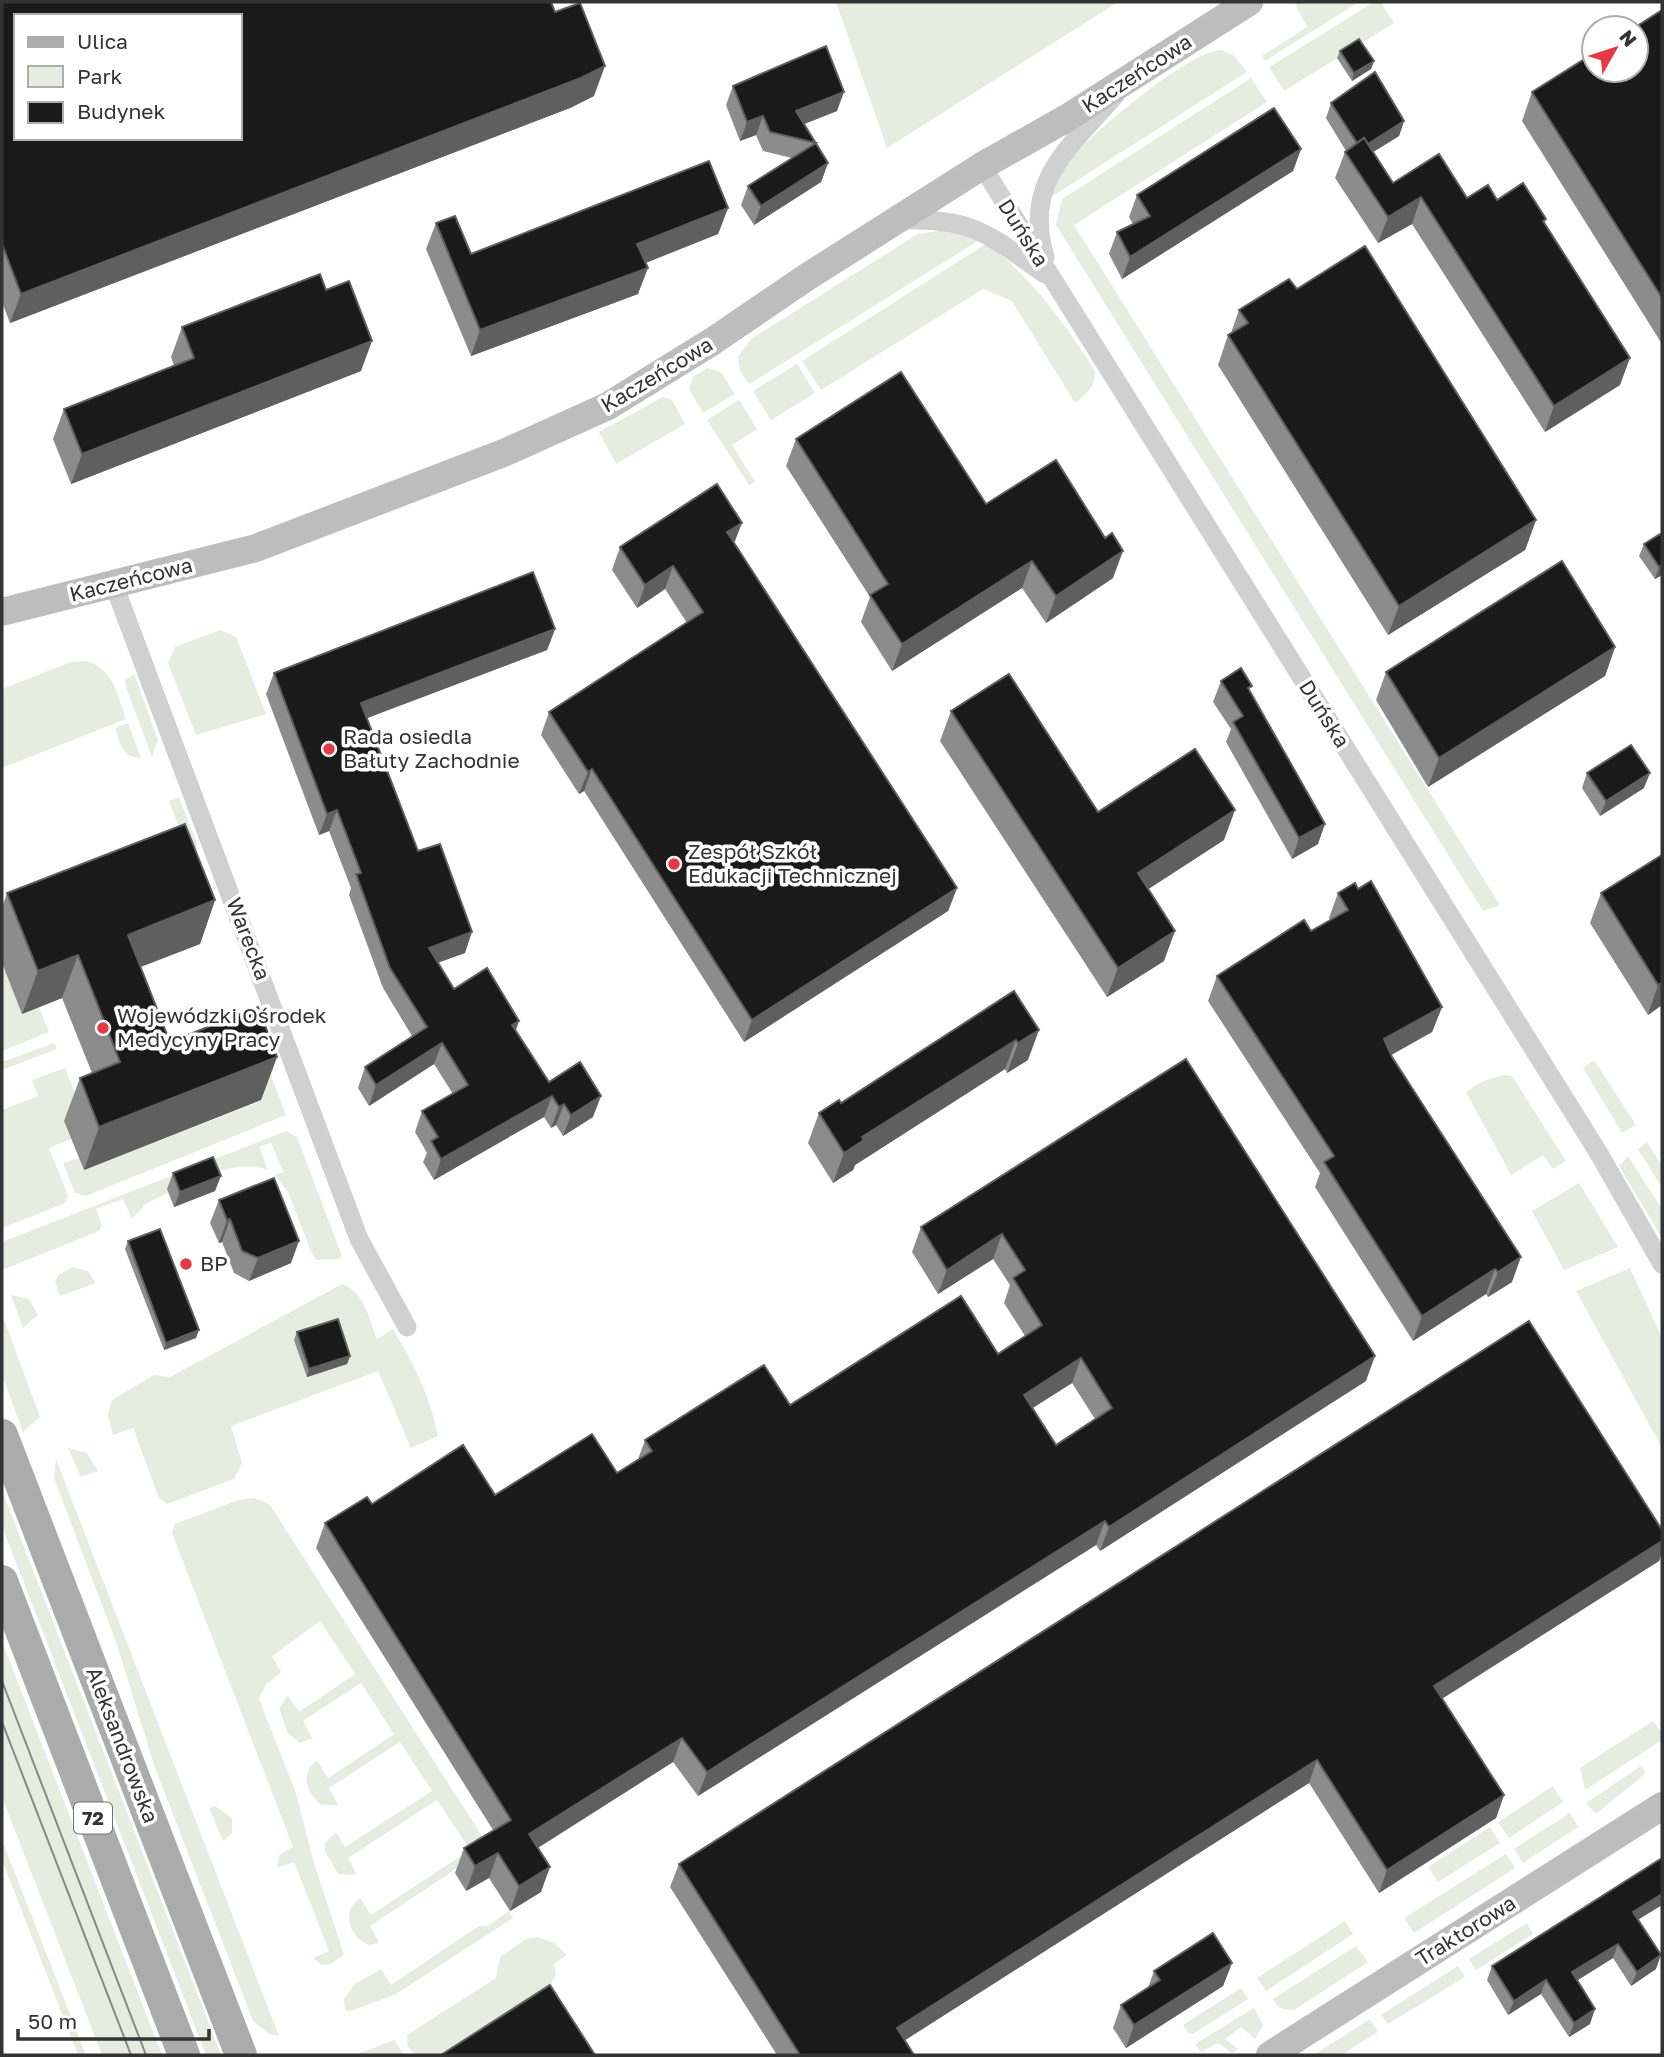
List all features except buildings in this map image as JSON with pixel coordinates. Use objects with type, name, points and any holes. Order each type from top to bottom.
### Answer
[{"type":"main road","name":"Aleksandrowska","points":[[2,1435],[241,2055]]},
{"type":"main road","name":"72","points":[[2,1581],[184,2055]]},
{"type":"street","name":"Kaczeńcowa","points":[[2,612],[256,548],[569,424],[608,406],[704,348],[982,166],[1130,78],[1249,2]]},
{"type":"street","points":[[1051,278],[1039,238],[1038,209],[1042,189],[1063,156],[1130,78]]},
{"type":"street","name":"Duńska","points":[[982,166],[1598,1153],[1662,1264]]},
{"type":"street","points":[[897,220],[951,221],[974,227],[1051,278]]},
{"type":"street","name":"Warecka","points":[[114,584],[359,1239],[407,1327]]},
{"type":"street","name":"Traktorowa","points":[[1270,2055],[1662,1806]]},
{"type":"green space","points":[[836,2],[1118,2],[887,148]]},
{"type":"green space","points":[[1294,2],[1359,2],[1265,61],[1262,56],[1307,27]]},
{"type":"green space","points":[[1374,2],[1381,2],[1394,23],[1284,91],[1269,67]]},
{"type":"green space","points":[[1221,50],[1233,55],[1247,72],[1048,199],[1065,165],[1094,135],[1163,79],[1205,54]]},
{"type":"green space","points":[[1251,78],[1267,102],[1074,225],[1500,905],[1483,911],[1056,225],[1062,199]]},
{"type":"green space","points":[[945,230],[981,239],[749,384],[740,371],[738,357],[751,339],[918,234]]},
{"type":"green space","points":[[987,243],[1033,286],[1071,335],[1095,371],[1090,390],[1075,403],[1012,301],[983,289],[821,390],[802,361]]},
{"type":"green space","points":[[797,364],[815,393],[771,420],[753,391]]},
{"type":"green space","points":[[707,368],[721,372],[735,394],[703,413],[689,389],[693,377]]},
{"type":"green space","points":[[663,397],[672,400],[685,424],[616,464],[599,432]]},
{"type":"green space","points":[[739,400],[757,429],[732,445],[755,482],[749,485],[707,420]]},
{"type":"green space","points":[[220,630],[236,637],[266,714],[196,735],[168,663],[175,647]]},
{"type":"green space","points":[[86,661],[109,676],[126,719],[2,768],[2,689],[71,662]]},
{"type":"green space","points":[[134,674],[158,740],[152,757],[126,687],[125,680]]},
{"type":"green space","points":[[128,723],[141,758],[126,752],[118,739],[115,728]]},
{"type":"green space","points":[[179,797],[197,844],[191,859],[169,801]]},
{"type":"green space","points":[[5,970],[22,1014],[39,1007],[49,1032],[2,1051],[2,972]]},
{"type":"green space","points":[[54,1043],[57,1049],[2,1070],[2,1062]]},
{"type":"green space","points":[[1594,1060],[1636,1125],[1622,1133],[1583,1068]]},
{"type":"green space","points":[[65,1068],[83,1113],[64,1121],[71,1139],[49,1148],[68,1195],[65,1203],[2,1228],[2,1110],[38,1096],[32,1080]]},
{"type":"green space","points":[[270,1074],[286,1115],[86,1196],[75,1193],[63,1163],[79,1158],[84,1170],[261,1101]]},
{"type":"green space","points":[[1504,1075],[1512,1076],[1566,1161],[1553,1169],[1543,1155],[1511,1175],[1466,1092],[1483,1081]]},
{"type":"green space","points":[[286,1131],[297,1137],[342,1256],[339,1259],[317,1260],[312,1254],[288,1192],[275,1175],[283,1172],[271,1143],[259,1147],[268,1170],[256,1167],[230,1168],[205,1175],[167,1189],[169,1192],[147,1203],[132,1219],[123,1199],[96,1209],[102,1225],[99,1231],[2,1270],[2,1242]]},
{"type":"green space","points":[[1647,1142],[1662,1166],[1662,1188],[1638,1149]]},
{"type":"green space","points":[[1628,1156],[1662,1209],[1662,1238],[1619,1166]]},
{"type":"green space","points":[[1579,1183],[1618,1247],[1564,1270],[1532,1211]]},
{"type":"green space","points":[[73,1267],[88,1271],[96,1283],[60,1296],[55,1282],[58,1275]]},
{"type":"green space","points":[[1630,1268],[1662,1338],[1662,1448],[1576,1291]]},
{"type":"green space","points":[[342,1284],[361,1299],[377,1339],[393,1329],[431,1407],[438,1436],[411,1448],[378,1371],[231,1426],[242,1463],[234,1479],[167,1504],[159,1498],[133,1428],[113,1435],[108,1415],[112,1400],[154,1375],[170,1377]]},
{"type":"green space","points":[[11,1295],[29,1299],[38,1315],[23,1328]]},
{"type":"green space","points":[[2,1314],[40,1417],[23,1432],[2,1375]]},
{"type":"green space","points":[[68,1448],[87,1453],[98,1471],[81,1477]]},
{"type":"green space","points":[[56,1459],[279,2036],[269,2034],[253,2021],[154,1765],[116,1642],[54,1478]]},
{"type":"green space","points":[[2,1490],[221,2055],[206,2055],[2,1526]]},
{"type":"green space","points":[[255,1498],[270,1505],[489,1847],[370,1926],[379,1943],[369,1945],[356,1936],[349,1917],[350,1910],[360,1898],[371,1915],[470,1850],[437,1800],[348,1858],[357,1875],[338,1874],[325,1851],[325,1843],[336,1832],[345,1847],[432,1791],[400,1742],[329,1788],[338,1805],[321,1805],[312,1795],[307,1783],[311,1766],[317,1761],[328,1778],[394,1734],[361,1683],[303,1721],[312,1738],[300,1743],[288,1734],[279,1708],[288,1695],[299,1712],[355,1674],[320,1621],[272,1656],[281,1672],[265,1686],[259,1699],[296,1793],[313,1860],[344,1955],[330,1964],[322,1965],[313,1958],[329,1951],[294,1862],[277,1868],[279,1855],[293,1847],[172,1533],[175,1524],[238,1500]]},
{"type":"green space","points":[[2,1641],[162,2055],[102,2055],[2,1797]]},
{"type":"green space","points":[[1653,1721],[1662,1733],[1662,1740],[1585,1790],[1580,1768]]},
{"type":"green space","points":[[1641,1766],[1646,1773],[1596,1814],[1586,1803]]},
{"type":"green space","points":[[1553,1786],[1563,1802],[1509,1838],[1498,1822]]},
{"type":"green space","points":[[215,1806],[232,1818],[232,1833],[223,1841],[209,1808]]},
{"type":"green space","points":[[1570,1813],[1578,1827],[1523,1863],[1514,1849]]},
{"type":"green space","points":[[1490,1827],[1500,1843],[1438,1882],[1428,1867]]},
{"type":"green space","points":[[2,1840],[86,2055],[78,2055],[2,1860]]},
{"type":"green space","points":[[1506,1854],[1515,1868],[1414,1933],[1404,1918]]},
{"type":"green space","points":[[509,1911],[513,1918],[396,1994],[351,2011],[345,2010],[344,1999],[355,1984],[381,1969],[391,1985],[479,1926],[488,1926]]},
{"type":"green space","points":[[1345,1921],[1353,1934],[1266,1991],[1257,1978]]},
{"type":"green space","points":[[1527,1923],[1533,1934],[1476,1970],[1469,1959]]},
{"type":"green space","points":[[537,1937],[554,1943],[567,1955],[554,1964],[556,1975],[545,1993],[447,2055],[414,2055],[407,2045],[407,2035],[496,1978],[500,1957],[526,1939]]},
{"type":"green space","points":[[1356,1946],[1368,1962],[1294,2010],[1277,2005],[1273,1999]]},
{"type":"green space","points":[[1458,1966],[1465,1977],[1388,2024],[1381,2015]]},
{"type":"green space","points":[[1241,1988],[1248,1999],[1193,2034],[1188,2033],[1183,2025]]},
{"type":"green space","points":[[1254,2008],[1263,2025],[1255,2039],[1241,2027],[1225,2039],[1238,2049],[1232,2053],[1218,2043],[1201,2052],[1195,2044]]},
{"type":"green space","points":[[1370,2019],[1378,2032],[1341,2055],[1314,2055]]},
{"type":"green space","points":[[394,2040],[404,2055],[355,2055]]},
{"type":"tram line","points":[[2,1681],[146,2055]]},
{"type":"tram line","points":[[2,1722],[131,2055]]},
{"type":"place","name":"Rada osiedla Bałuty Zachodnie","points":[[329,749]]},
{"type":"place","name":"Zespół Szkół Edukacji Technicznej","points":[[674,864]]},
{"type":"place","name":"Wojewódzki Ośrodek Medycyny Pracy","points":[[103,1028]]},
{"type":"place","name":"BP","points":[[186,1264]]}]
